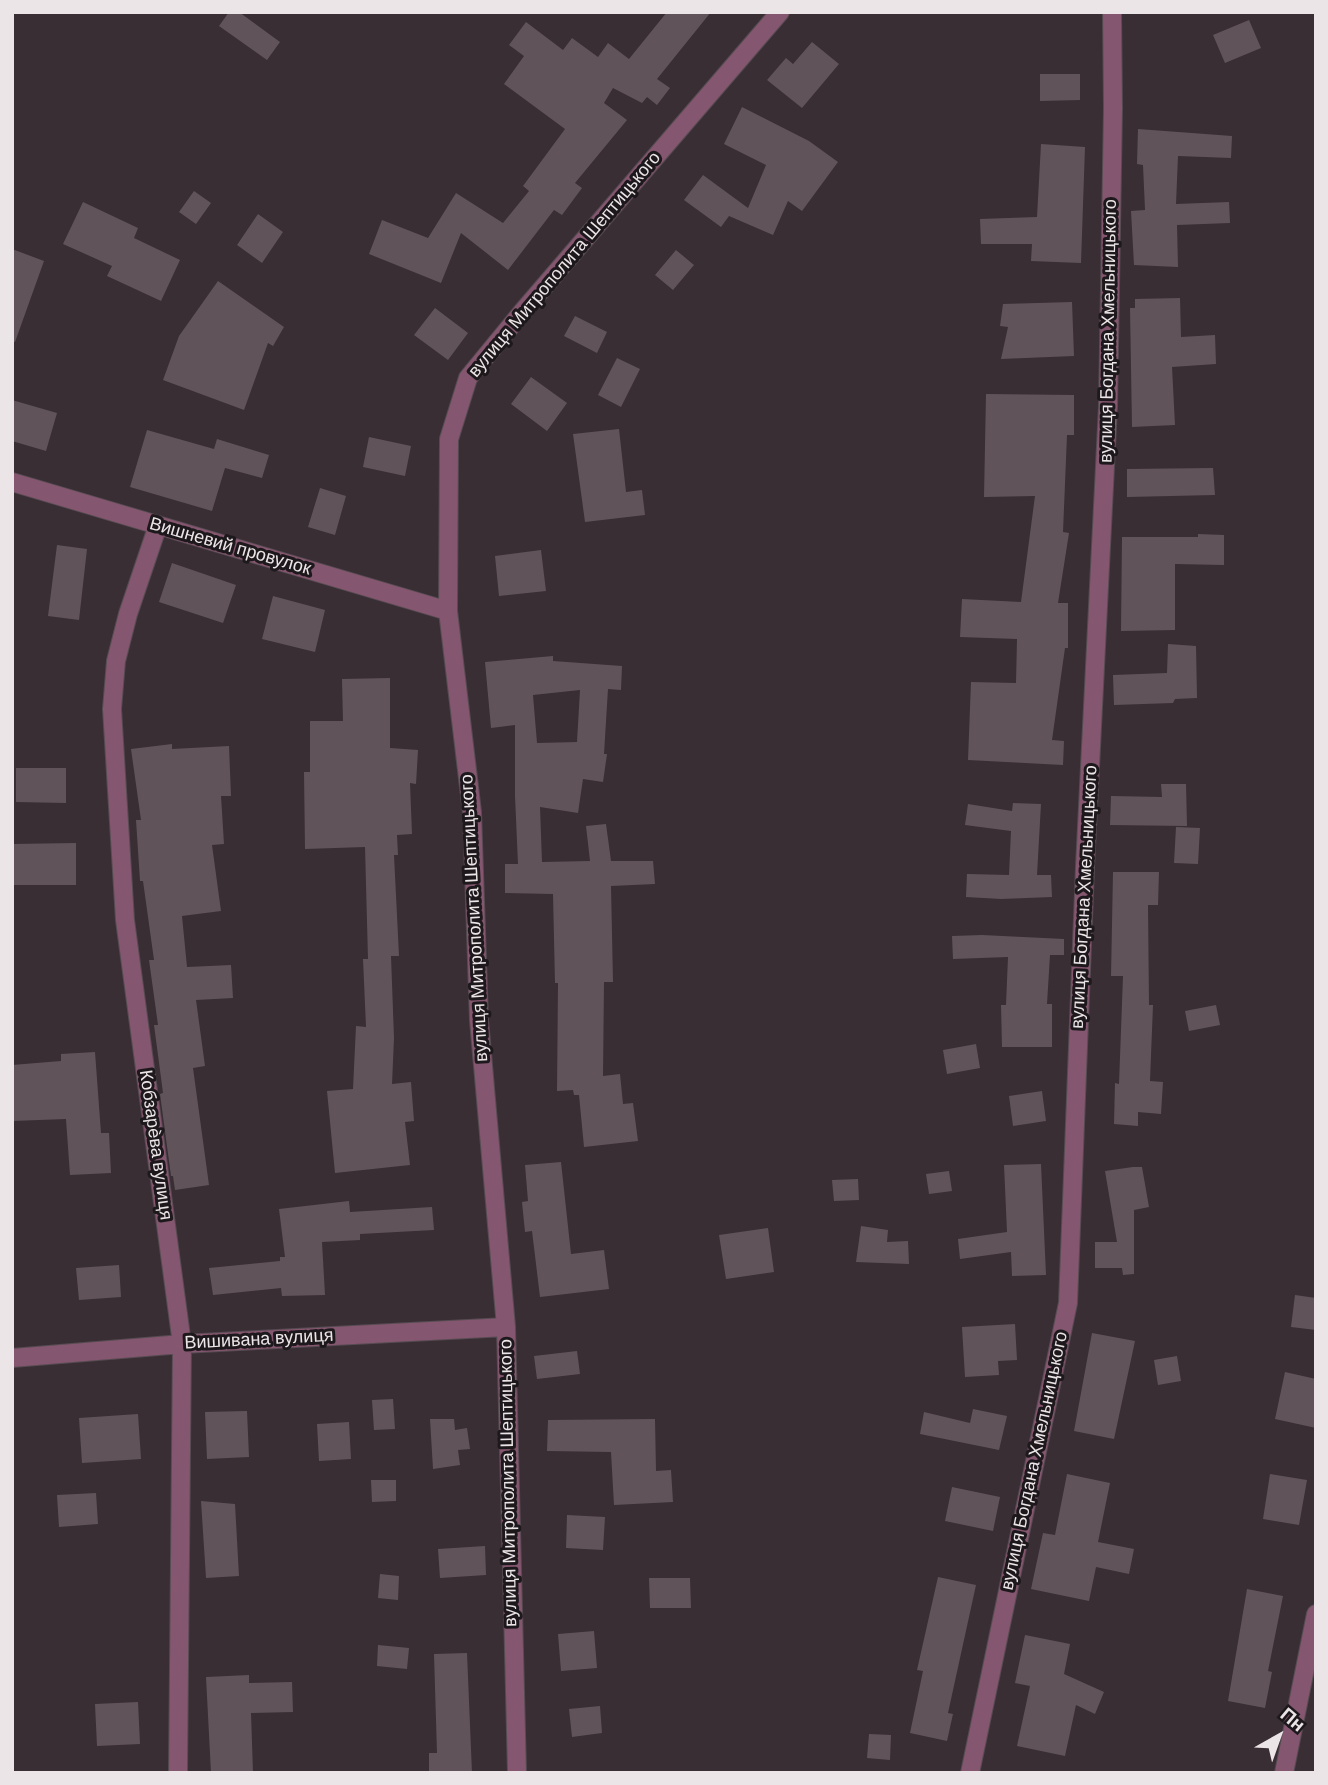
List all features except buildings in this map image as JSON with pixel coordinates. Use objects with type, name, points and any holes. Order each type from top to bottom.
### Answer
[{"type":"street","name":"вулиця Митрополита Шептицького","points":[[517,1773],[506,1327],[479,1020],[472,812],[448,611],[449,439],[468,378],[523,310],[780,12]]},
{"type":"street","name":"вулиця Богдана Хмельницького","points":[[970,1773],[1068,1303],[1085,867],[1108,406],[1112,12]]},
{"type":"street","name":"Вишневий провулок","points":[[12,482],[448,611]]},
{"type":"street","name":"Кобзарèва вулиця","points":[[158,525],[128,614],[116,661],[112,709],[125,920],[182,1344],[178,1773]]},
{"type":"street","name":"Вишивана вулиця","points":[[12,1358],[182,1344],[506,1327]]},
{"type":"street","points":[[1284,1773],[1316,1614]]},
{"type":"street","points":[[1304,1671],[1316,1685]]}]
